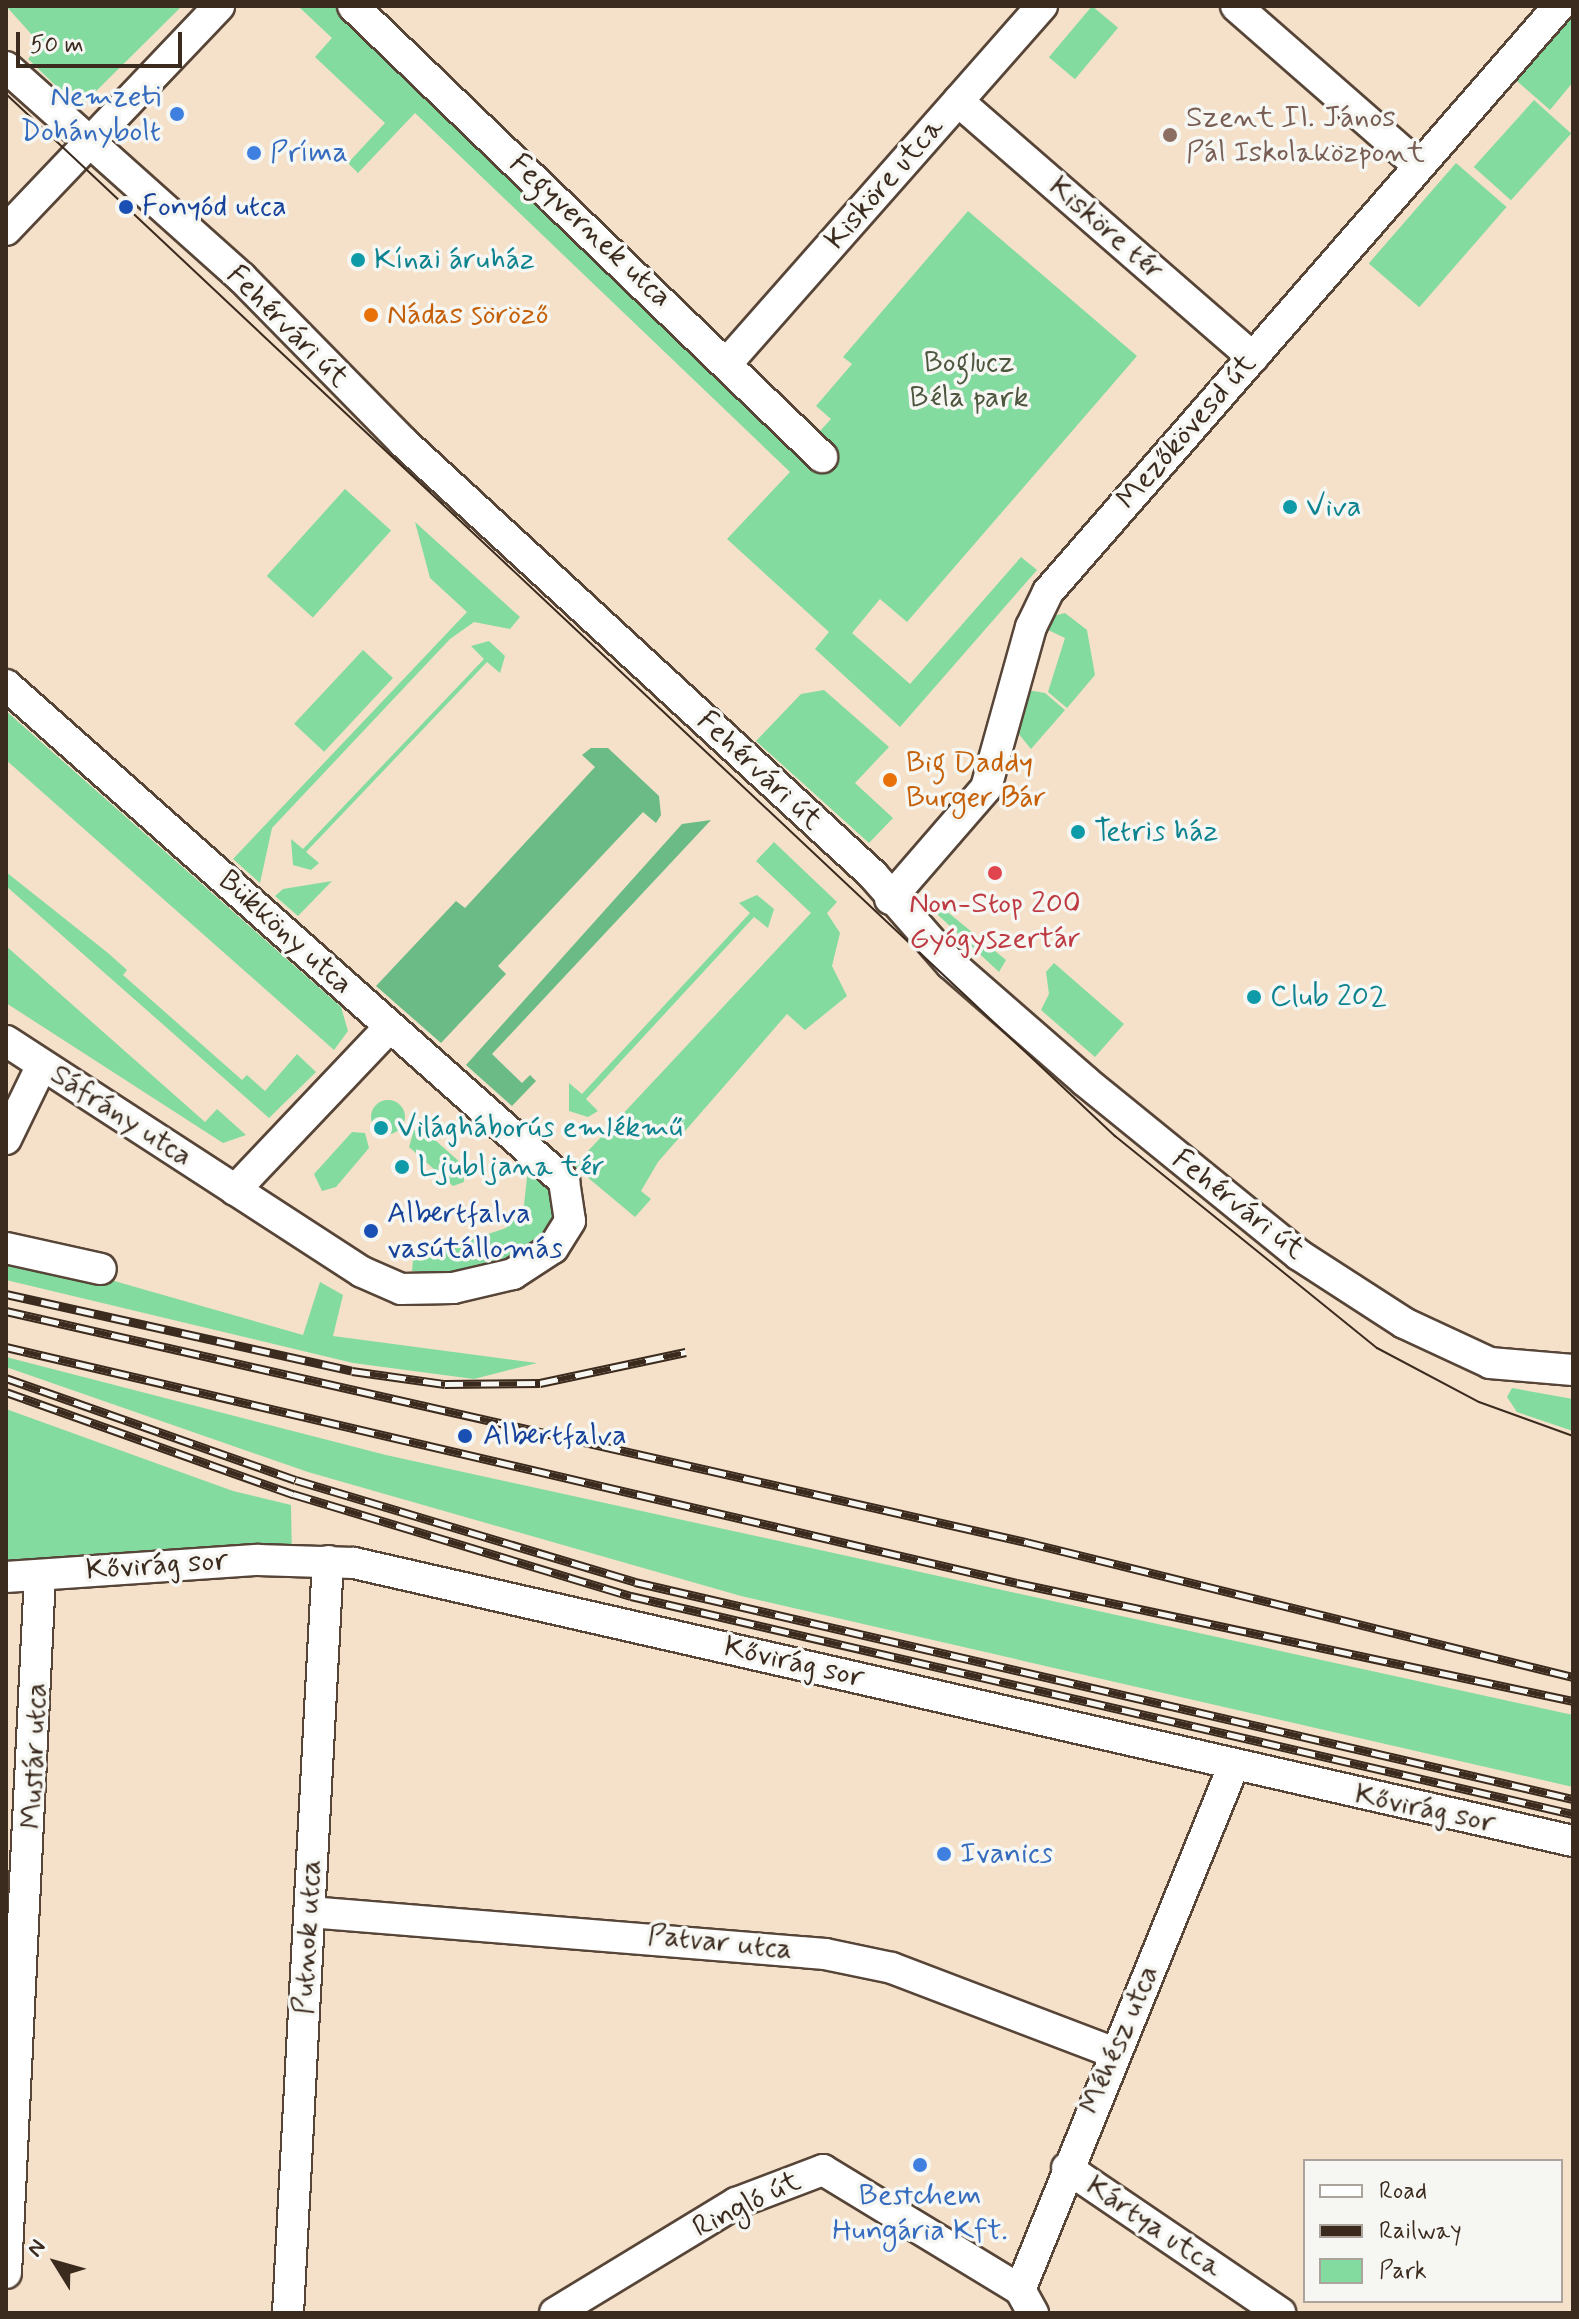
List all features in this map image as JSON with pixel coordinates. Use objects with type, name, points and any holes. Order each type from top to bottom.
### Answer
[{"type":"street","points":[[6,230],[219,6]]},
{"type":"street","name":"Fegyvernek utca","points":[[353,6],[728,362],[822,457]]},
{"type":"street","name":"Kisköre utca","points":[[728,362],[1042,6]]},
{"type":"street","points":[[1236,6],[1419,166]]},
{"type":"street","name":"Mezőkövesd út","points":[[890,899],[986,788],[1031,627],[1048,592],[1559,6]]},
{"type":"street","name":"Fehérvári út","points":[[6,67],[242,278],[403,442],[1085,1081],[1355,1293],[1490,1363],[1573,1370]]},
{"type":"street","name":"Kisköre tér","points":[[958,101],[1253,357]]},
{"type":"street","name":"Bükköny utca","points":[[6,685],[387,1030],[564,1181],[570,1221],[553,1248],[513,1274],[437,1290],[381,1282],[235,1190]]},
{"type":"street","points":[[235,1190],[387,1030]]},
{"type":"street","name":"Sáfrány utca","points":[[6,1041],[235,1190]]},
{"type":"street","points":[[6,1139],[42,1065]]},
{"type":"street","points":[[6,1248],[101,1269]]},
{"type":"street","name":"Kővirág sor","points":[[6,1577],[328,1561],[1233,1767],[1573,1841]]},
{"type":"street","name":"Putnok utca","points":[[288,2313],[328,1561]]},
{"type":"street","name":"Mustár utca","points":[[6,2273],[40,1575]]},
{"type":"street","name":"Méhész utca","points":[[1027,2302],[1067,2168],[1233,1767]]},
{"type":"street","name":"Patvar utca","points":[[309,1912],[825,1954],[892,1968],[1115,2053]]},
{"type":"street","name":"Kártya utca","points":[[1067,2168],[1280,2313]]},
{"type":"street","name":"Ringló út","points":[[555,2313],[736,2203],[823,2170],[1027,2302]]},
{"type":"green space","points":[[6,6],[182,6],[79,108],[28,59],[41,45]]},
{"type":"green space","name":"Boglucz Béla park","points":[[298,6],[335,6],[799,454],[831,419],[816,406],[852,364],[843,357],[968,211],[1137,356],[907,622],[880,599],[852,633],[910,684],[1021,557],[1037,570],[900,727],[815,649],[829,632],[727,539],[790,472],[415,113],[358,173],[348,163],[385,123],[315,57],[332,38]]},
{"type":"green space","points":[[1092,6],[1118,28],[1075,79],[1049,57]]},
{"type":"green space","points":[[1573,10],[1573,82],[1550,110],[1510,75]]},
{"type":"green space","points":[[1534,100],[1571,133],[1511,200],[1474,167]]},
{"type":"green space","points":[[1456,163],[1507,207],[1419,307],[1369,263]]},
{"type":"green space","points":[[345,489],[391,530],[313,617],[267,576]]},
{"type":"green space","points":[[415,522],[520,617],[510,629],[474,622],[450,639],[272,828],[260,883],[233,859],[467,612],[430,578]]},
{"type":"green space","points":[[1065,613],[1087,630],[1095,675],[1067,708],[1048,692],[1065,638],[1046,629],[1053,616]]},
{"type":"green space","points":[[489,641],[505,656],[500,673],[487,662],[306,852],[319,863],[311,870],[293,865],[291,839],[303,849],[484,659],[471,646]]},
{"type":"green space","points":[[363,650],[393,678],[324,752],[294,724]]},
{"type":"green space","points":[[824,690],[889,747],[855,783],[893,818],[869,843],[756,741],[801,694]]},
{"type":"green space","points":[[1027,690],[1045,693],[1065,710],[1031,749],[1018,733]]},
{"type":"green space","points":[[6,711],[341,1007],[348,1031],[334,1050],[6,760]]},
{"type":"green space","points":[[591,748],[608,748],[659,796],[661,815],[656,823],[643,812],[498,966],[506,974],[441,1043],[376,986],[456,901],[465,908],[595,767],[582,755]]},
{"type":"green space","points":[[711,820],[492,1054],[522,1083],[530,1075],[536,1081],[512,1106],[466,1065],[682,824]]},
{"type":"green space","points":[[774,842],[837,902],[827,913],[840,933],[832,966],[847,996],[805,1030],[787,1014],[658,1162],[641,1191],[651,1199],[635,1217],[574,1166],[811,913],[756,861]]},
{"type":"green space","points":[[6,872],[108,953],[127,970],[123,975],[242,1080],[247,1075],[265,1091],[297,1054],[316,1072],[269,1118],[6,886]]},
{"type":"green space","points":[[332,881],[298,916],[275,896],[283,889]]},
{"type":"green space","points":[[757,895],[774,909],[768,928],[754,917],[586,1099],[598,1111],[588,1117],[569,1111],[569,1083],[582,1094],[750,913],[739,903]]},
{"type":"green space","points":[[945,910],[1006,960],[999,972],[937,914]]},
{"type":"green space","points":[[6,946],[205,1122],[217,1109],[246,1135],[223,1143],[6,1003]]},
{"type":"green space","points":[[1054,963],[1124,1024],[1095,1057],[1041,1010],[1049,994],[1046,972]]},
{"type":"green space","points":[[388,1100],[400,1105],[405,1117],[400,1129],[388,1134],[376,1129],[371,1117],[376,1105]]},
{"type":"green space","points":[[414,1130],[425,1131],[463,1165],[464,1182],[453,1186],[409,1147]]},
{"type":"green space","points":[[352,1132],[365,1133],[369,1148],[336,1187],[322,1191],[314,1174]]},
{"type":"green space","points":[[528,1168],[547,1180],[559,1203],[553,1229],[520,1257],[460,1275],[412,1271],[413,1259],[506,1228],[524,1205]]},
{"type":"green space","points":[[6,1250],[303,1335],[320,1282],[343,1295],[333,1336],[537,1363],[474,1379],[353,1363],[6,1280]]},
{"type":"green space","points":[[6,1357],[386,1455],[1573,1715],[1573,1787],[741,1596],[308,1472],[6,1367]]},
{"type":"green space","points":[[1512,1388],[1573,1399],[1573,1431],[1517,1412],[1507,1397]]},
{"type":"green space","points":[[6,1409],[233,1491],[291,1505],[292,1560],[6,1577]]},
{"type":"tram line","points":[[6,94],[1115,1136],[1377,1348],[1479,1402],[1573,1436]]},
{"type":"railway","points":[[6,1294],[352,1371],[445,1384],[540,1383],[686,1352]]},
{"type":"railway","points":[[6,1311],[1026,1542],[1573,1677]]},
{"type":"railway","points":[[6,1347],[1017,1583],[1573,1701]]},
{"type":"railway","points":[[6,1378],[296,1480],[635,1582],[1573,1799]]},
{"type":"railway","points":[[6,1392],[293,1494],[631,1596],[1573,1814]]},
{"type":"place","name":"Nemzeti Dohánybolt","points":[[177,114]]},
{"type":"place","name":"Szent II. János Pál Iskolaközpont","points":[[1170,135]]},
{"type":"place","name":"Príma","points":[[254,153]]},
{"type":"place","name":"Fonyód utca","points":[[126,207]]},
{"type":"place","name":"Kínai áruház","points":[[358,260]]},
{"type":"place","name":"Nádas söröző","points":[[371,315]]},
{"type":"place","name":"Viva","points":[[1290,507]]},
{"type":"place","name":"Big Daddy Burger Bár","points":[[890,780]]},
{"type":"place","name":"Tetris ház","points":[[1078,832]]},
{"type":"place","name":"Non-Stop 200 Gyógyszertár","points":[[995,873]]},
{"type":"place","name":"Club 202","points":[[1254,997]]},
{"type":"place","name":"Világháborús emlékmű","points":[[381,1128]]},
{"type":"place","name":"Ljubljana tér","points":[[402,1167]]},
{"type":"place","name":"Albertfalva vasútállomás","points":[[371,1231]]},
{"type":"place","name":"Albertfalva","points":[[465,1436]]},
{"type":"place","name":"Ivanics","points":[[944,1854]]},
{"type":"place","name":"Bestchem Hungária Kft.","points":[[920,2165]]}]
